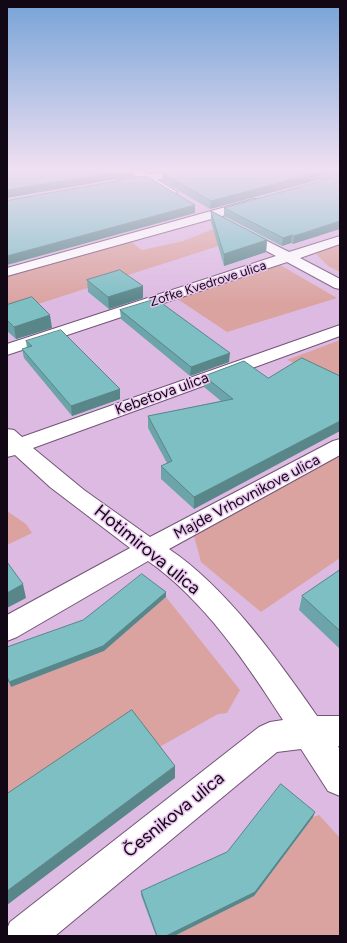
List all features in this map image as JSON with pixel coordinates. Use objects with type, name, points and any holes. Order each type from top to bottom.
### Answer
[{"type":"street","points":[[7,272],[209,215],[340,285]]},
{"type":"street","name":"Zofke Kvedrove ulica","points":[[7,350],[340,240]]},
{"type":"street","name":"Kebetova ulica","points":[[11,444],[340,330]]},
{"type":"street","name":"Hotimirova ulica","points":[[11,444],[174,567],[196,587],[231,624],[325,731],[340,779]]},
{"type":"street","name":"Majde Vrhovnikove ulica","points":[[7,629],[127,560],[150,550],[191,525],[340,446]]},
{"type":"street","name":"Česnikova ulica","points":[[24,936],[270,738],[325,731]]},
{"type":"shaded area","points":[[213,229],[237,240],[7,314],[7,275],[129,240],[142,250],[183,241]]},
{"type":"shaded area","points":[[340,243],[340,272],[328,266],[316,254]]},
{"type":"shaded area","points":[[277,263],[337,298],[227,332],[176,298]]},
{"type":"shaded area","points":[[340,340],[340,374],[330,379],[287,360]]},
{"type":"shaded area","points":[[340,446],[340,558],[261,612],[201,562],[191,525]]},
{"type":"shaded area","points":[[7,511],[26,524],[32,533],[7,545]]},
{"type":"shaded area","points":[[166,597],[240,690],[227,713],[218,714],[154,750],[7,802],[7,676],[11,687],[104,651]]},
{"type":"shaded area","points":[[319,815],[340,838],[340,936],[174,936],[254,896],[313,817]]},
{"type":"building","points":[[7,215],[158,215],[7,256]]},
{"type":"building","points":[[212,215],[219,215],[267,240],[224,254]]},
{"type":"building","points":[[238,215],[340,215],[340,221],[294,236],[292,235],[283,238]]},
{"type":"building","points":[[120,270],[143,286],[108,297],[87,280]]},
{"type":"building","points":[[32,297],[50,315],[14,327],[7,320],[7,305]]},
{"type":"building","points":[[156,299],[230,353],[191,367],[120,310]]},
{"type":"building","points":[[61,330],[120,389],[71,406],[22,349],[32,346],[26,341]]},
{"type":"building","points":[[302,358],[340,376],[340,421],[194,497],[161,466],[172,461],[148,416],[233,399],[204,376],[244,361],[268,378]]},
{"type":"building","points":[[7,562],[23,584],[7,593]]},
{"type":"building","points":[[340,570],[340,631],[302,596]]},
{"type":"building","points":[[142,574],[166,592],[103,646],[9,682],[7,676],[7,647],[83,620]]},
{"type":"building","points":[[132,710],[175,766],[7,891],[7,794]]},
{"type":"building","points":[[281,784],[315,812],[255,892],[166,936],[157,936],[141,891],[227,852]]}]
